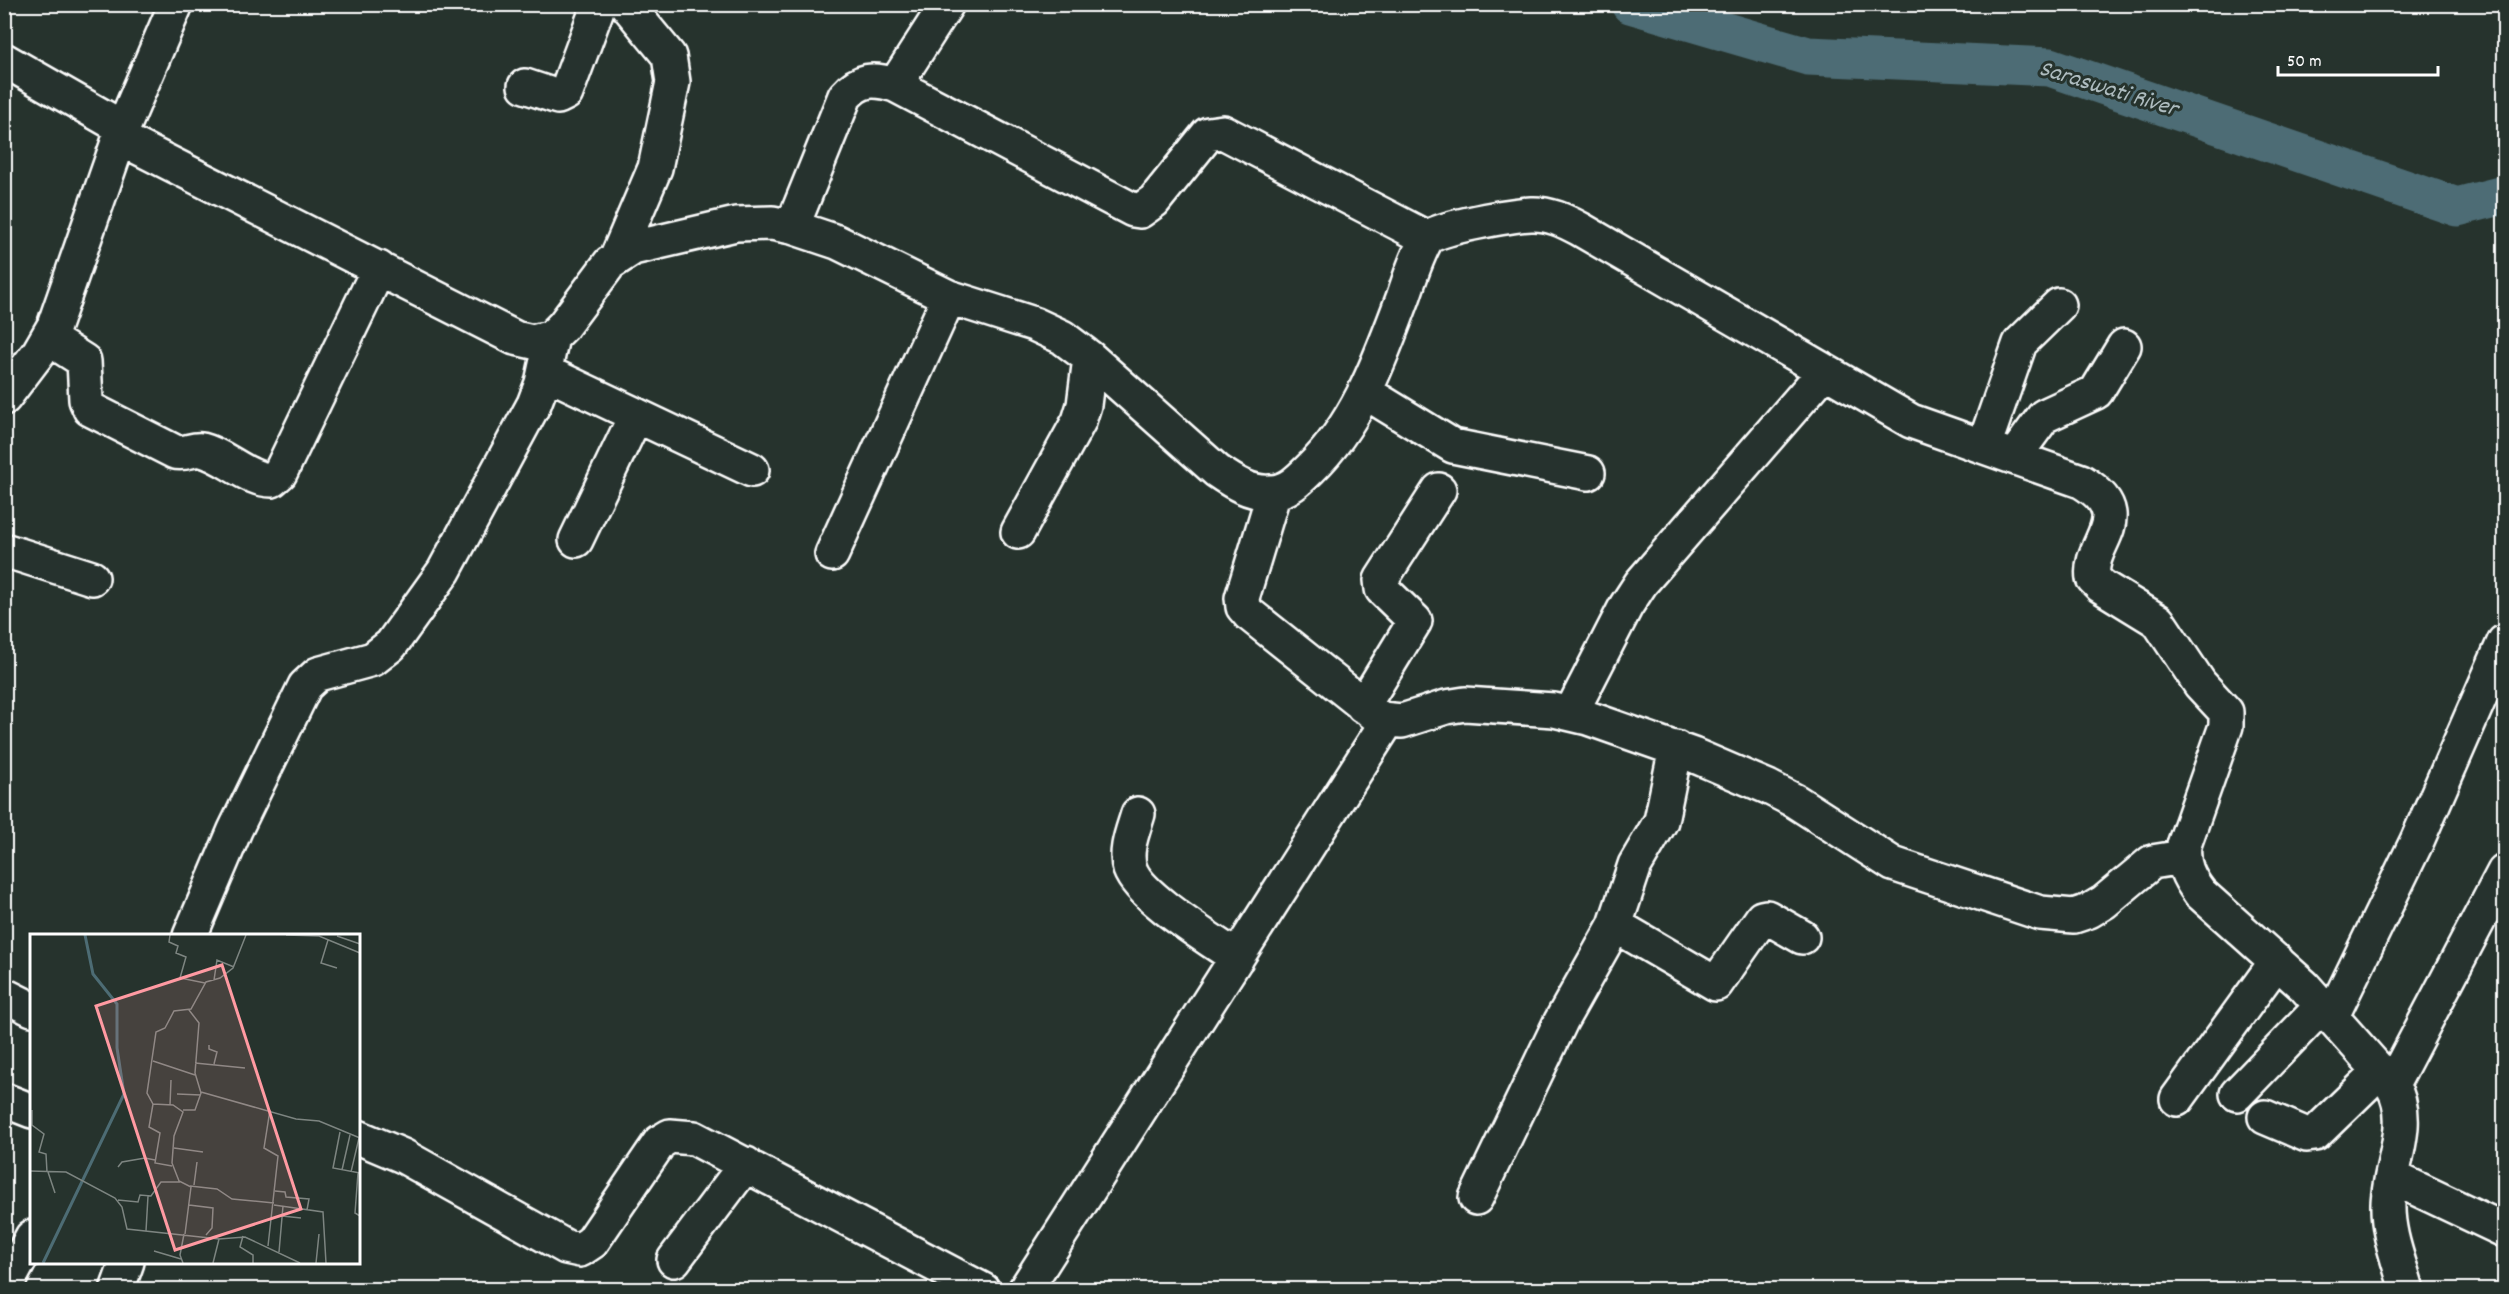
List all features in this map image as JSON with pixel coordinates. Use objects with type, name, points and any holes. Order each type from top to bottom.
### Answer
[{"type":"street","points":[[4,398],[48,338],[122,133],[176,4]]},
{"type":"street","points":[[525,86],[558,97],[566,93],[599,4]]},
{"type":"street","points":[[191,934],[235,830],[305,686],[318,674],[374,659],[391,645],[448,564],[534,404],[545,372],[552,337],[617,257],[655,168],[674,82],[669,56],[626,4]]},
{"type":"street","points":[[895,85],[947,4]]},
{"type":"street","points":[[4,60],[43,80],[122,133],[514,338],[534,342],[552,337]]},
{"type":"street","points":[[792,227],[845,96],[855,85],[867,80],[895,85],[1133,210],[1140,211],[1154,201],[1208,134],[1223,132],[1427,238]]},
{"type":"street","points":[[617,257],[633,248],[717,227],[756,222],[792,227],[853,249],[949,297],[1050,331],[1090,358],[1217,471],[1248,489],[1274,492],[1297,482],[1317,463],[1334,442],[1365,392],[1427,238],[1447,229],[1531,214],[1563,220],[1911,421],[2081,481],[2101,497],[2107,508],[2108,531],[2093,567],[2093,578],[2101,586],[2158,621],[2200,684],[2226,712],[2226,726],[2187,833],[2183,857],[2185,869],[2200,893],[2277,961],[2327,1011],[2386,1078],[2400,1099],[2403,1112],[2392,1178],[2389,1221],[2391,1238],[2407,1290]]},
{"type":"street","points":[[48,338],[84,361],[86,400],[90,409],[175,452],[183,454],[204,450],[261,478],[272,480],[280,473],[379,268]]},
{"type":"street","points":[[832,554],[949,297]]},
{"type":"street","points":[[1984,446],[2020,343],[2059,305]]},
{"type":"street","points":[[2014,457],[2044,416],[2096,392],[2124,346]]},
{"type":"street","points":[[1018,532],[1079,421],[1084,405],[1090,358]]},
{"type":"street","points":[[1571,713],[1626,606],[1641,583],[1825,371]]},
{"type":"street","points":[[545,372],[752,470]]},
{"type":"street","points":[[1365,392],[1453,446],[1588,473]]},
{"type":"street","points":[[576,540],[636,415]]},
{"type":"street","points":[[1025,1290],[1237,958],[1375,714],[1414,626],[1413,617],[1382,590],[1381,580],[1439,490]]},
{"type":"street","points":[[1274,492],[1242,598],[1243,607],[1248,614],[1375,714],[1402,721],[1446,707],[1465,705],[1571,713],[1676,748],[1730,770],[1795,801],[1884,860],[2040,913],[2074,916],[2089,911],[2152,862],[2183,857]]},
{"type":"street","points":[[4,550],[92,578]]},
{"type":"street","points":[[2237,1094],[2327,1011],[2421,831],[2505,642]]},
{"type":"street","points":[[1476,1198],[1561,1021],[1615,925],[1635,865],[1661,821],[1676,748]]},
{"type":"street","points":[[1138,814],[1128,850],[1130,868],[1141,888],[1237,958]]},
{"type":"street","points":[[2265,1117],[2311,1136],[2386,1078],[2505,872]]},
{"type":"street","points":[[1615,925],[1716,984],[1762,918],[1767,917],[1802,937]]},
{"type":"street","points":[[2177,1099],[2277,961]]},
{"type":"street","points":[[4,995],[30,1008]]},
{"type":"street","points":[[4,1100],[30,1110]]},
{"type":"street","points":[[360,1138],[403,1156],[574,1249],[587,1247],[592,1242],[653,1151],[670,1136],[694,1138],[983,1290]]},
{"type":"street","points":[[674,1260],[746,1164]]},
{"type":"street","points":[[2392,1178],[2505,1230]]},
{"type":"street","points":[[4,1289],[30,1241]]},
{"type":"street","points":[[117,1290],[127,1264]]},
{"type":"waterway","name":"Saraswati River","points":[[1630,4],[1808,56],[2050,67],[2457,207],[2504,195]]}]
